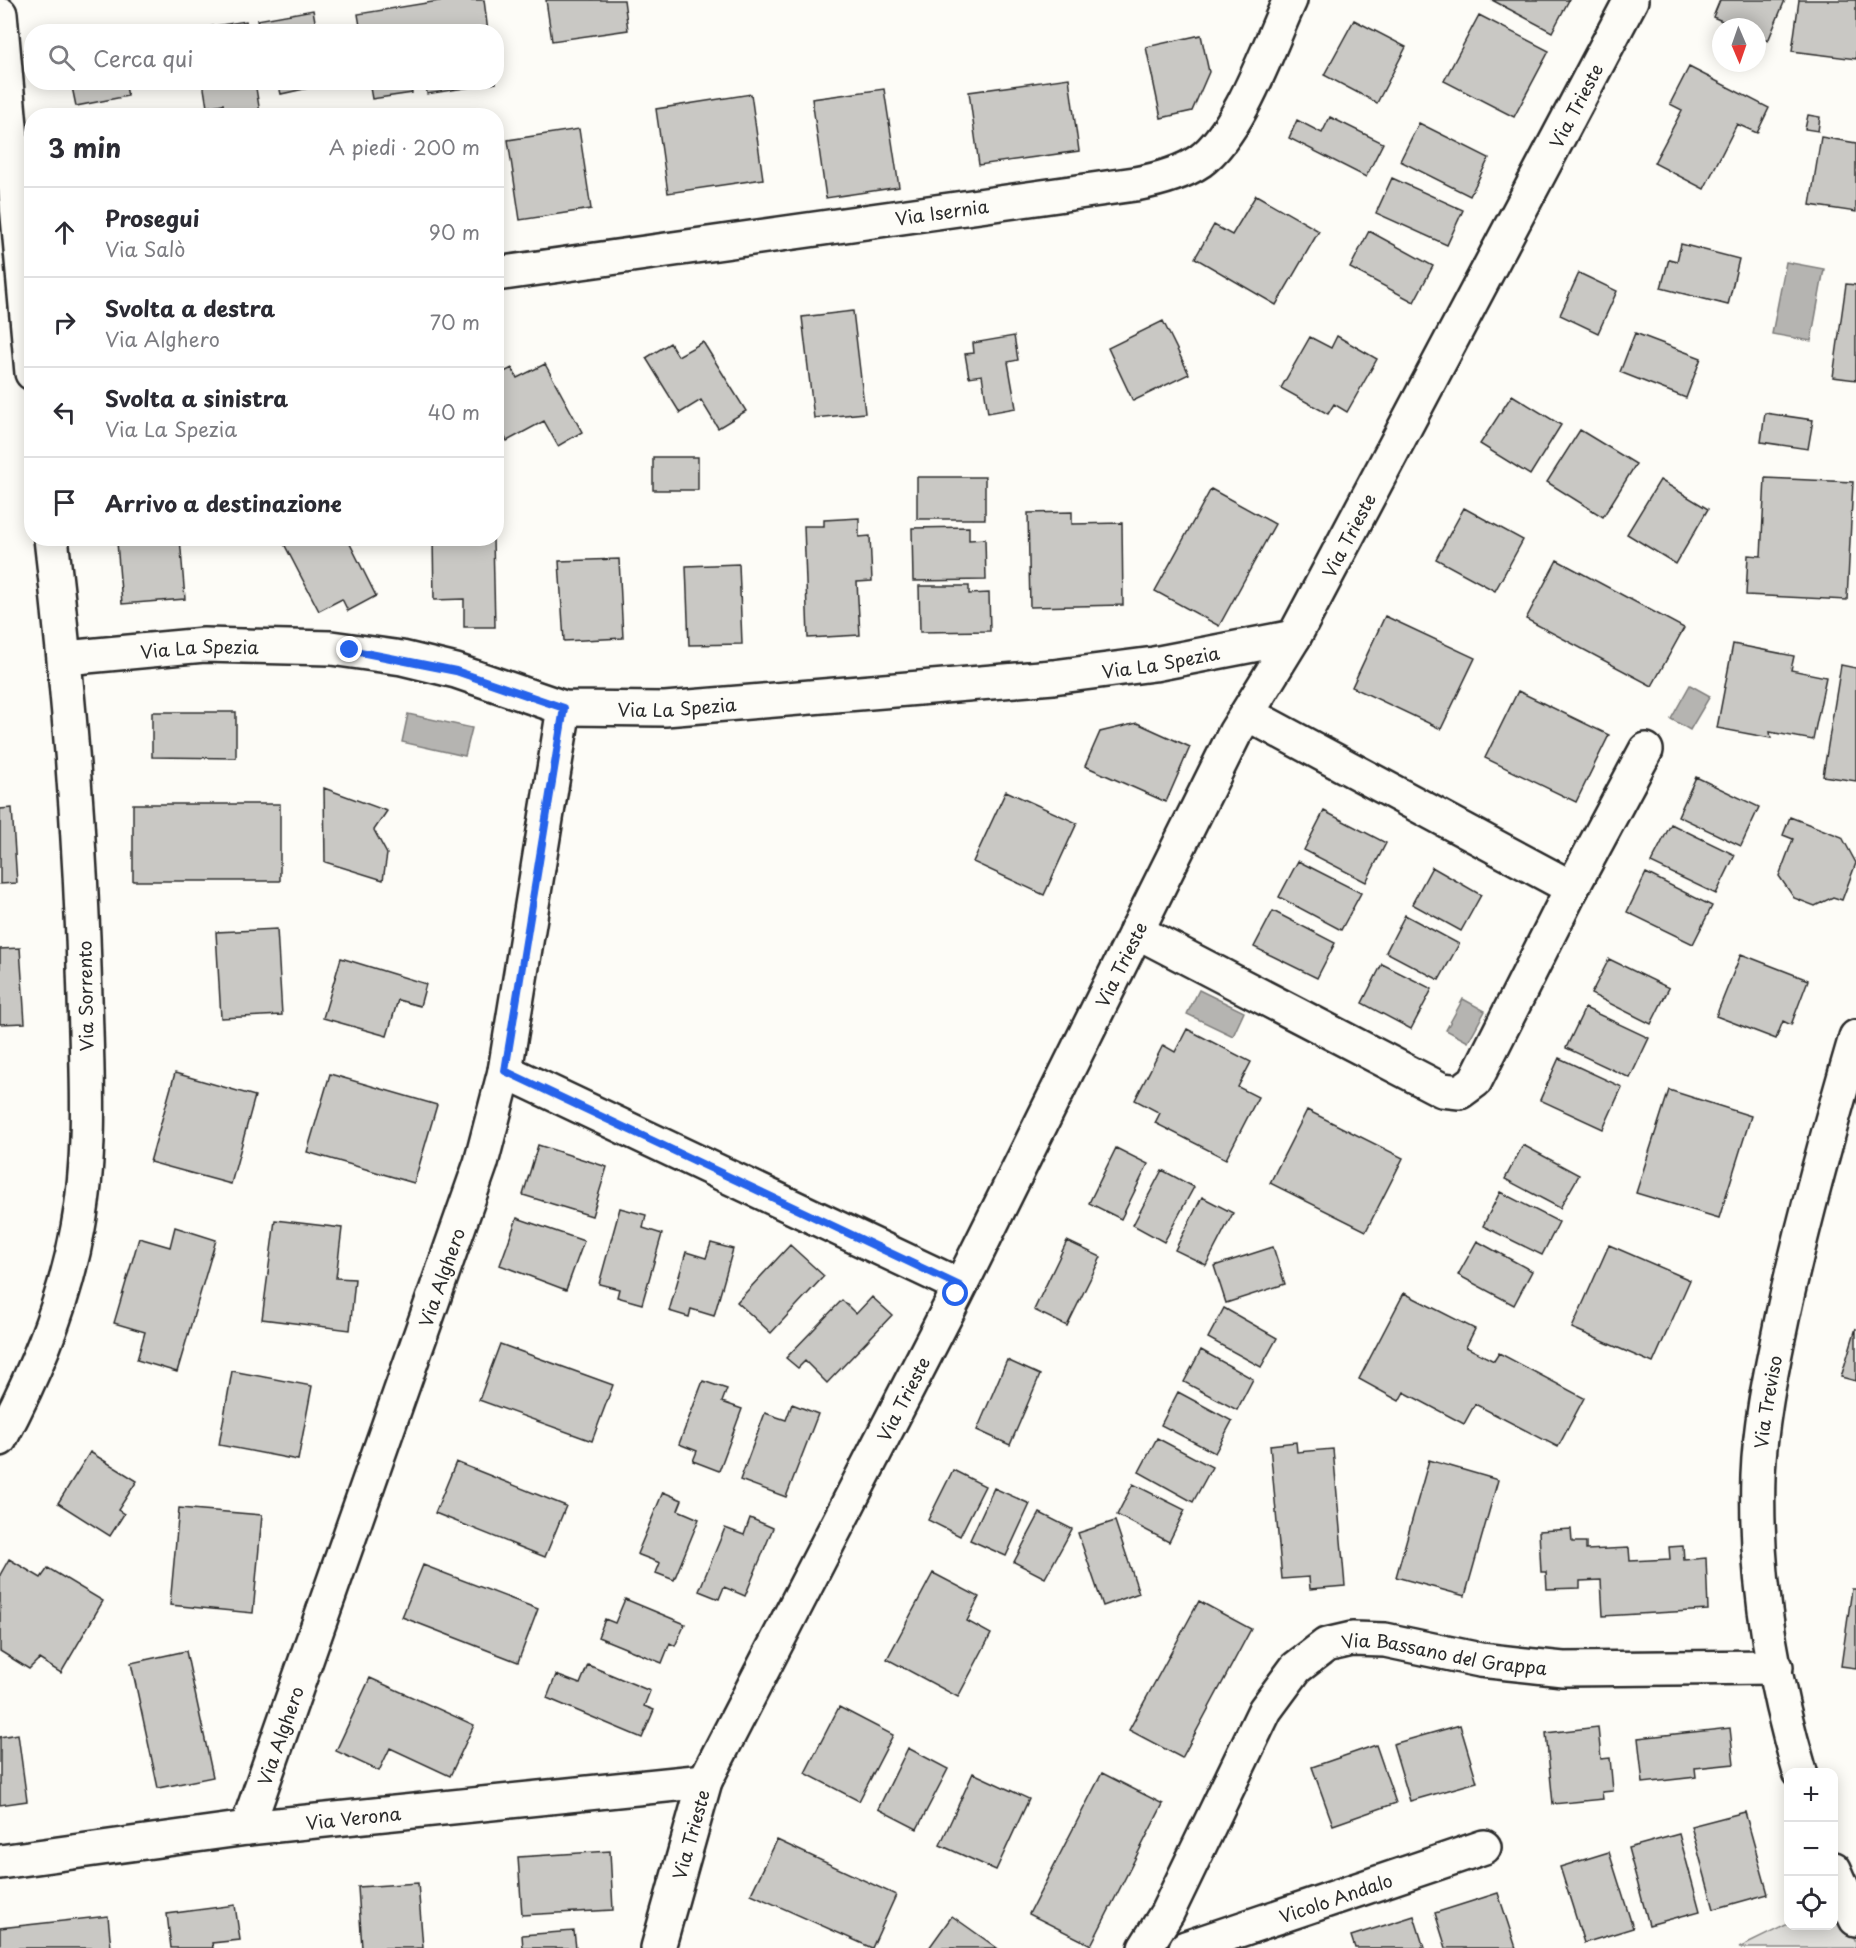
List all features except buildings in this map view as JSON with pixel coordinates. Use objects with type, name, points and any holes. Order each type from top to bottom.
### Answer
[{"type":"street","name":"Via Isernia","points":[[504,273],[1135,184],[1163,177],[1201,160],[1229,127],[1242,105],[1290,0]]},
{"type":"street","name":"Via Trieste","points":[[658,1948],[705,1781],[960,1286],[1235,734],[1294,637],[1631,0]]},
{"type":"street","points":[[0,14],[24,275]]},
{"type":"street","name":"Via Sorrento","points":[[0,1439],[29,1380],[61,1294],[78,1227],[86,1165],[83,930],[65,658],[52,546]]},
{"type":"street","name":"Via La Spezia","points":[[65,658],[214,645],[299,646],[350,650],[456,671],[564,708],[665,709],[1008,682],[1154,664],[1294,637]]},
{"type":"street","name":"Via Alghero","points":[[247,1828],[482,1163],[505,1071],[564,708]]},
{"type":"street","points":[[1248,714],[1572,888]]},
{"type":"street","points":[[1136,931],[1442,1090],[1460,1092],[1475,1082],[1572,888],[1646,750]]},
{"type":"street","name":"Via Treviso","points":[[1799,1768],[1776,1667],[1762,1576],[1758,1475],[1764,1417],[1803,1226],[1856,1037]]},
{"type":"street","points":[[505,1071],[960,1286]]},
{"type":"street","name":"Via Bassano del Grappa","points":[[1145,1948],[1167,1912],[1265,1710],[1296,1668],[1326,1645],[1352,1640],[1385,1640],[1489,1661],[1563,1669],[1776,1667]]},
{"type":"street","name":"Via Verona","points":[[0,1862],[247,1828],[705,1781]]},
{"type":"street","name":"Vicolo Andalo","points":[[1186,1948],[1484,1847]]},
{"type":"street","points":[[1836,1876],[1856,1919]]},
{"type":"shaded area","points":[[1786,262],[1824,269],[1811,341],[1772,334]]},
{"type":"shaded area","points":[[1690,685],[1710,696],[1690,730],[1671,719]]},
{"type":"shaded area","points":[[408,714],[472,728],[465,756],[402,742]]},
{"type":"shaded area","points":[[1199,990],[1244,1012],[1233,1036],[1187,1014]]},
{"type":"shaded area","points":[[1463,999],[1485,1011],[1468,1042],[1446,1030]]},
{"type":"shaded area","points":[[1838,1903],[1856,1942],[1856,1948],[1739,1948],[1784,1926],[1784,1930],[1838,1930]]},
{"type":"route","points":[[350,650],[402,658],[456,671],[564,708],[505,1071],[960,1286],[956,1294]]}]
